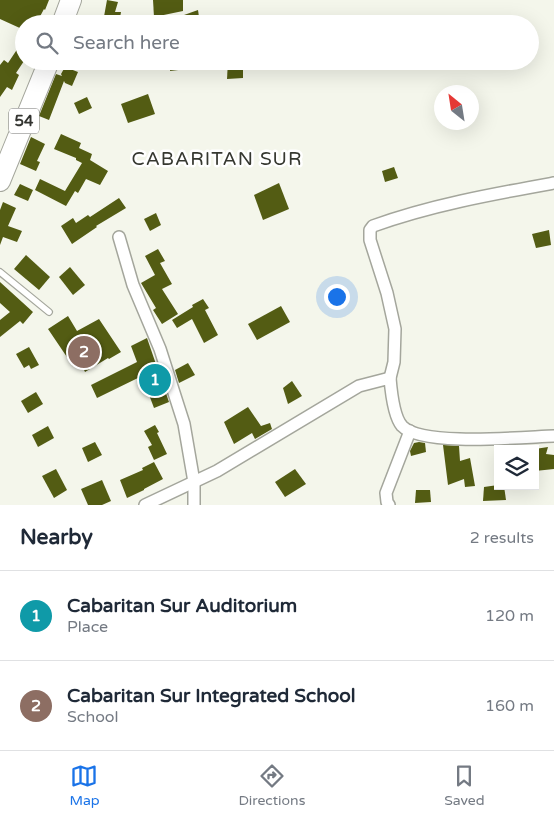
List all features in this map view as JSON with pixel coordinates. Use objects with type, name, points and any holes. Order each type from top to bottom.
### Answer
[{"type":"highway","points":[[65,15],[71,0]]},
{"type":"highway","name":"54","points":[[0,181],[45,70]]},
{"type":"street","points":[[554,183],[471,199],[403,215],[373,226],[370,230],[370,240],[387,294],[395,329],[394,362],[390,378],[391,391],[398,419],[403,426],[430,436],[454,439],[554,436]]},
{"type":"street","points":[[118,237],[133,285],[160,349],[184,424],[194,482],[194,505]]},
{"type":"street","points":[[145,505],[241,458],[359,386],[390,378]]},
{"type":"street","points":[[389,505],[386,493],[410,430]]},
{"type":"lane","points":[[0,272],[49,312]]},
{"type":"building","points":[[0,0],[49,0],[41,15],[15,15],[15,26],[0,19]]},
{"type":"building","points":[[107,0],[118,2],[115,12],[121,12],[120,15],[104,15]]},
{"type":"building","points":[[153,0],[183,0],[183,11],[154,15]]},
{"type":"building","points":[[198,10],[199,15],[184,15]]},
{"type":"building","points":[[15,52],[15,70],[18,70],[16,73],[19,75],[12,90],[7,87],[0,97],[0,65],[4,60],[8,63]]},
{"type":"building","points":[[63,70],[78,72],[72,86],[64,81],[49,120],[39,116],[56,74],[62,76]]},
{"type":"building","points":[[228,70],[243,70],[243,78],[227,79]]},
{"type":"building","points":[[148,94],[155,114],[128,123],[121,104]]},
{"type":"building","points":[[87,97],[92,108],[79,114],[74,103]]},
{"type":"building","points":[[61,134],[81,143],[79,148],[92,154],[90,160],[108,171],[100,185],[86,179],[78,193],[75,191],[66,206],[35,190],[40,179],[65,191],[82,163],[76,160],[76,158],[54,149]]},
{"type":"building","points":[[31,137],[45,144],[37,161],[40,162],[36,171],[20,164]]},
{"type":"building","points":[[394,167],[398,178],[385,182],[382,171]]},
{"type":"building","points":[[279,183],[289,209],[263,220],[254,195]]},
{"type":"building","points":[[20,184],[33,190],[28,201],[14,195]]},
{"type":"building","points":[[119,198],[126,208],[96,226],[72,244],[61,226],[73,218],[76,223],[88,215],[90,217]]},
{"type":"building","points":[[3,202],[16,208],[8,226],[22,231],[17,242],[3,237],[0,245],[0,210]]},
{"type":"building","points":[[156,213],[161,225],[150,231],[144,219]]},
{"type":"building","points":[[549,230],[551,245],[536,248],[532,234]]},
{"type":"building","points":[[158,249],[165,261],[160,263],[172,284],[162,289],[178,314],[162,324],[153,310],[156,308],[141,283],[155,275],[145,256]]},
{"type":"building","points":[[26,255],[50,277],[39,290],[14,269]]},
{"type":"building","points":[[70,267],[85,285],[73,295],[59,277]]},
{"type":"building","points":[[0,282],[33,312],[23,324],[20,321],[0,337],[0,320],[10,312],[0,303]]},
{"type":"building","points":[[203,299],[209,308],[205,310],[218,335],[204,343],[192,319],[177,328],[172,320]]},
{"type":"building","points":[[281,306],[290,322],[257,340],[248,324]]},
{"type":"building","points":[[68,316],[77,331],[99,319],[121,352],[85,372],[80,361],[73,366],[48,329]]},
{"type":"building","points":[[147,338],[169,402],[154,408],[142,376],[97,398],[91,385],[137,362],[131,346]]},
{"type":"building","points":[[29,347],[39,365],[31,369],[29,365],[24,368],[16,354]]},
{"type":"building","points":[[188,363],[195,375],[179,383],[175,370]]},
{"type":"building","points":[[292,381],[302,396],[288,404],[283,388]]},
{"type":"building","points":[[36,392],[43,404],[28,413],[21,401]]},
{"type":"building","points":[[248,407],[261,426],[270,423],[272,429],[255,439],[252,433],[234,444],[224,422]]},
{"type":"building","points":[[155,425],[167,454],[154,460],[148,447],[152,445],[144,431]]},
{"type":"building","points":[[48,426],[54,438],[38,447],[32,435]]},
{"type":"building","points":[[95,442],[102,455],[88,462],[82,448]]},
{"type":"building","points":[[414,443],[425,443],[426,452],[411,456],[410,451]]},
{"type":"building","points":[[443,445],[459,446],[460,461],[470,458],[475,486],[465,487],[464,479],[448,485]]},
{"type":"building","points":[[548,447],[546,454],[554,455],[554,469],[539,471],[539,448]]},
{"type":"building","points":[[154,462],[163,479],[127,498],[120,480],[143,470],[142,468]]},
{"type":"building","points":[[56,469],[67,490],[54,498],[42,476]]},
{"type":"building","points":[[295,469],[306,484],[285,497],[275,482]]},
{"type":"building","points":[[102,480],[111,501],[102,505],[88,505],[81,489]]},
{"type":"building","points":[[494,486],[494,490],[505,490],[506,500],[483,501],[484,487]]},
{"type":"building","points":[[416,490],[430,490],[431,502],[415,503]]},
{"type":"place","name":"Cabaritan Sur Integrated School","points":[[84,352]]},
{"type":"place","name":"Cabaritan Sur Auditorium","points":[[155,380]]},
{"type":"district","name":"CABARITAN SUR","points":[[217,158]]}]
